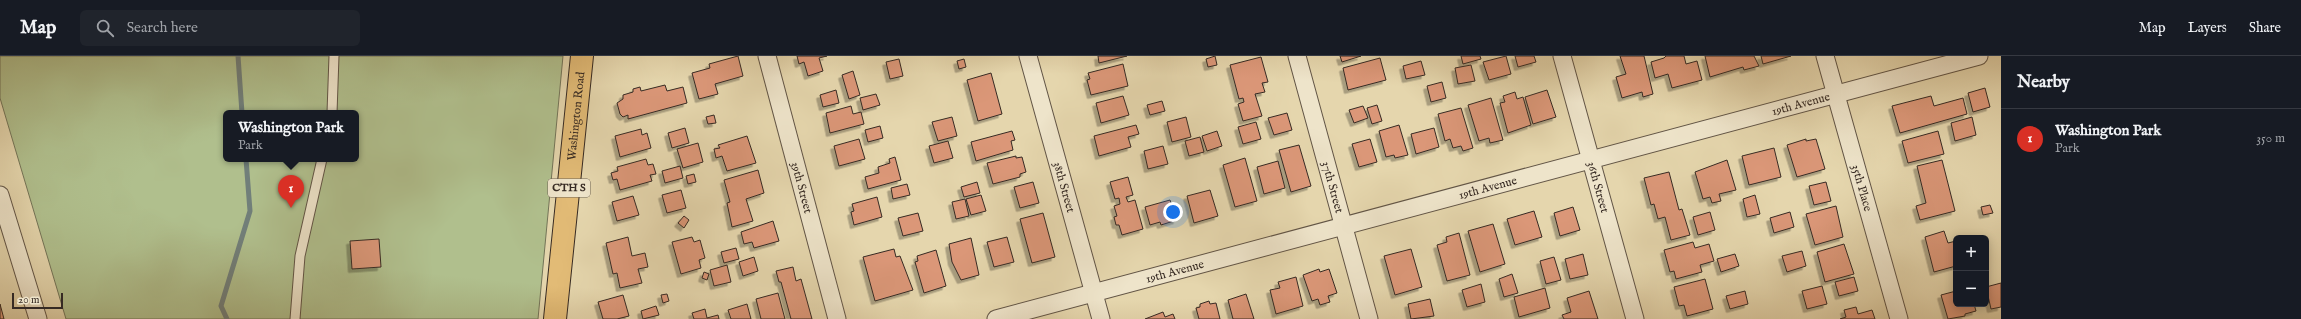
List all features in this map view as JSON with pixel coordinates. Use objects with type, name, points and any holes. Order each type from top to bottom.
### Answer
[{"type":"main road","name":"Washington Road","points":[[555,319],[582,56]]},
{"type":"street","name":"39th Street","points":[[766,56],[837,319]]},
{"type":"street","name":"38th Street","points":[[1028,56],[1101,319]]},
{"type":"street","name":"37th Street","points":[[1297,56],[1369,319]]},
{"type":"street","name":"36th Street","points":[[1562,56],[1635,319]]},
{"type":"street","name":"35th Place","points":[[1825,56],[1899,319]]},
{"type":"street","name":"19th Avenue","points":[[996,319],[1979,56]]},
{"type":"street","points":[[0,195],[38,319]]},
{"type":"lane","points":[[332,110],[334,56]]},
{"type":"lane","points":[[295,319],[300,256],[321,162]]},
{"type":"green space","points":[[0,56],[563,56],[538,319],[66,319],[0,98]]},
{"type":"building","points":[[738,56],[743,76],[715,84],[718,94],[699,99],[692,73],[710,68],[709,64]]},
{"type":"building","points":[[797,56],[827,56],[819,58],[823,71],[808,76],[804,62],[799,64]]},
{"type":"building","points":[[1098,56],[1127,56],[1099,63]]},
{"type":"building","points":[[1215,56],[1217,65],[1208,67],[1206,59]]},
{"type":"building","points":[[1340,56],[1361,56],[1342,62]]},
{"type":"building","points":[[1461,56],[1480,56],[1481,59],[1463,64]]},
{"type":"building","points":[[1506,56],[1511,74],[1489,80],[1483,62]]},
{"type":"building","points":[[1515,56],[1534,56],[1536,62],[1518,67]]},
{"type":"building","points":[[1620,56],[1644,56],[1653,94],[1643,97],[1642,92],[1622,98],[1616,77],[1626,74]]},
{"type":"building","points":[[1666,56],[1684,56],[1686,64],[1697,61],[1702,80],[1672,88],[1668,74],[1655,78],[1651,62]]},
{"type":"building","points":[[1705,56],[1754,56],[1759,66],[1744,70],[1743,67],[1710,77]]},
{"type":"building","points":[[1761,56],[1791,56],[1763,64]]},
{"type":"building","points":[[1261,57],[1268,82],[1262,83],[1265,92],[1255,94],[1262,116],[1243,121],[1238,104],[1244,102],[1243,98],[1239,99],[1230,65]]},
{"type":"building","points":[[1380,58],[1386,80],[1348,90],[1343,68]]},
{"type":"building","points":[[899,59],[903,76],[890,79],[886,62]]},
{"type":"building","points":[[964,59],[966,67],[959,69],[957,61]]},
{"type":"building","points":[[1421,61],[1425,75],[1406,79],[1403,66]]},
{"type":"building","points":[[1123,64],[1128,86],[1091,95],[1087,80],[1090,79],[1088,73]]},
{"type":"building","points":[[1471,65],[1475,81],[1458,84],[1455,68]]},
{"type":"building","points":[[853,71],[860,95],[849,99],[842,75]]},
{"type":"building","points":[[991,73],[1002,114],[978,121],[967,80]]},
{"type":"building","points":[[1442,82],[1446,98],[1431,102],[1427,86]]},
{"type":"building","points":[[665,85],[667,91],[683,87],[687,103],[628,119],[628,115],[623,117],[620,114],[617,103],[623,99],[623,95],[633,92],[633,89],[640,87],[641,91]]},
{"type":"building","points":[[1985,88],[1990,107],[1973,112],[1968,93]]},
{"type":"building","points":[[836,90],[839,103],[823,107],[820,95]]},
{"type":"building","points":[[1547,90],[1556,117],[1533,124],[1525,97]]},
{"type":"building","points":[[1515,92],[1517,99],[1523,97],[1531,125],[1508,133],[1500,103],[1505,102],[1503,96]]},
{"type":"building","points":[[876,94],[880,105],[863,110],[860,98]]},
{"type":"building","points":[[1123,96],[1129,115],[1101,123],[1096,103]]},
{"type":"building","points":[[1931,96],[1934,106],[1963,98],[1967,114],[1900,133],[1892,106]]},
{"type":"building","points":[[1491,98],[1503,140],[1490,143],[1489,138],[1479,141],[1468,105]]},
{"type":"building","points":[[1162,101],[1165,111],[1150,115],[1147,105]]},
{"type":"building","points":[[1377,105],[1382,121],[1372,124],[1367,108]]},
{"type":"building","points":[[851,106],[853,114],[861,112],[864,124],[830,133],[826,113]]},
{"type":"building","points":[[1363,106],[1368,118],[1354,123],[1349,110]]},
{"type":"building","points":[[1461,108],[1473,148],[1463,151],[1461,146],[1453,148],[1450,139],[1445,141],[1438,114]]},
{"type":"building","points":[[1287,113],[1292,130],[1274,135],[1268,118]]},
{"type":"building","points":[[714,115],[716,123],[708,124],[706,117]]},
{"type":"building","points":[[952,117],[957,136],[938,141],[932,122]]},
{"type":"building","points":[[1186,117],[1191,137],[1172,142],[1167,122]]},
{"type":"building","points":[[1972,117],[1976,135],[1955,141],[1951,123]]},
{"type":"building","points":[[1256,122],[1261,139],[1243,144],[1238,127]]},
{"type":"building","points":[[1136,125],[1139,134],[1128,137],[1131,147],[1099,156],[1094,136]]},
{"type":"building","points":[[1399,125],[1408,155],[1395,158],[1394,155],[1386,157],[1379,131]]},
{"type":"building","points":[[880,126],[883,138],[868,142],[865,130]]},
{"type":"building","points":[[685,128],[689,143],[672,148],[668,133]]},
{"type":"building","points":[[1434,128],[1439,147],[1416,154],[1411,134]]},
{"type":"building","points":[[641,129],[642,135],[647,133],[651,148],[620,157],[615,136]]},
{"type":"building","points":[[1012,131],[1015,140],[1011,141],[1013,150],[976,161],[971,142]]},
{"type":"building","points":[[1217,131],[1222,146],[1207,151],[1202,136]]},
{"type":"building","points":[[1938,131],[1944,154],[1908,163],[1902,141]]},
{"type":"building","points":[[747,136],[756,163],[727,171],[722,156],[716,158],[714,149],[720,148],[718,145]]},
{"type":"building","points":[[1200,137],[1204,152],[1189,156],[1185,141]]},
{"type":"building","points":[[859,139],[865,159],[839,166],[834,146]]},
{"type":"building","points":[[1370,139],[1377,162],[1359,167],[1352,144]]},
{"type":"building","points":[[1806,139],[1806,141],[1816,139],[1825,169],[1797,177],[1787,145]]},
{"type":"building","points":[[948,141],[953,158],[934,163],[929,146]]},
{"type":"building","points":[[698,143],[703,162],[683,168],[677,149]]},
{"type":"building","points":[[1299,145],[1311,186],[1291,192],[1279,150]]},
{"type":"building","points":[[1163,146],[1168,164],[1148,169],[1144,151]]},
{"type":"building","points":[[1774,148],[1781,177],[1749,185],[1742,156]]},
{"type":"building","points":[[1016,156],[1016,158],[1022,157],[1026,172],[1020,174],[1020,177],[993,184],[987,163]]},
{"type":"building","points":[[895,157],[901,180],[868,189],[865,177],[879,173],[878,167],[890,163],[889,159]]},
{"type":"building","points":[[1245,158],[1257,201],[1235,207],[1223,165]]},
{"type":"building","points":[[646,159],[648,165],[653,164],[656,174],[650,175],[652,181],[620,190],[617,179],[613,180],[611,173],[618,171],[617,167]]},
{"type":"building","points":[[1727,160],[1736,190],[1719,194],[1721,201],[1712,203],[1710,197],[1703,199],[1695,172]]},
{"type":"building","points":[[1942,160],[1955,211],[1920,220],[1916,206],[1926,203],[1917,166]]},
{"type":"building","points":[[1278,161],[1285,188],[1264,194],[1257,167]]},
{"type":"building","points":[[680,166],[683,178],[665,183],[662,171]]},
{"type":"building","points":[[758,170],[764,193],[746,199],[753,221],[732,227],[727,203],[730,202],[724,180]]},
{"type":"building","points":[[1669,172],[1679,210],[1682,209],[1690,235],[1671,240],[1665,217],[1658,219],[1654,204],[1651,205],[1644,178]]},
{"type":"building","points":[[694,174],[696,182],[688,184],[686,176]]},
{"type":"building","points":[[1128,177],[1133,195],[1126,197],[1128,202],[1135,200],[1143,229],[1122,235],[1119,225],[1116,225],[1114,217],[1117,216],[1114,206],[1120,204],[1119,198],[1115,199],[1110,182]]},
{"type":"building","points":[[977,182],[980,193],[964,197],[961,187]]},
{"type":"building","points":[[1033,182],[1039,203],[1020,208],[1014,187]]},
{"type":"building","points":[[1826,182],[1831,201],[1814,205],[1809,186]]},
{"type":"building","points":[[907,184],[910,195],[893,199],[891,188]]},
{"type":"building","points":[[681,190],[686,208],[667,213],[662,195]]},
{"type":"building","points":[[1210,190],[1218,216],[1194,223],[1187,196]]},
{"type":"building","points":[[981,195],[986,211],[971,215],[966,199]]},
{"type":"building","points":[[1755,195],[1760,214],[1747,217],[1743,199]]},
{"type":"building","points":[[633,196],[639,215],[617,221],[612,202]]},
{"type":"building","points":[[877,197],[882,217],[854,225],[851,212],[854,211],[852,204]]},
{"type":"building","points":[[965,199],[969,216],[956,219],[952,202]]},
{"type":"building","points":[[1170,200],[1177,220],[1161,225],[1160,222],[1150,225],[1145,207]]},
{"type":"building","points":[[1990,205],[1993,213],[1983,215],[1981,207]]},
{"type":"building","points":[[1836,206],[1843,237],[1815,245],[1806,214]]},
{"type":"building","points":[[1573,207],[1580,230],[1560,236],[1554,213]]},
{"type":"building","points":[[1534,211],[1542,237],[1515,245],[1507,219]]},
{"type":"building","points":[[1710,212],[1715,230],[1698,235],[1693,217]]},
{"type":"building","points":[[1790,212],[1794,227],[1774,233],[1770,218]]},
{"type":"building","points":[[918,213],[923,231],[903,236],[898,218]]},
{"type":"building","points":[[1043,213],[1055,257],[1032,263],[1020,219]]},
{"type":"building","points":[[684,216],[689,220],[684,228],[678,223]]},
{"type":"building","points":[[773,221],[779,241],[754,248],[752,242],[744,244],[741,232]]},
{"type":"building","points":[[1493,224],[1505,264],[1480,272],[1468,231]]},
{"type":"building","points":[[1944,231],[1948,243],[1953,242],[1953,267],[1934,272],[1925,237]]},
{"type":"building","points":[[1459,233],[1470,275],[1447,281],[1437,245],[1447,242],[1446,237]]},
{"type":"building","points":[[628,237],[632,256],[645,253],[648,267],[638,269],[642,283],[620,288],[617,273],[613,274],[606,243]]},
{"type":"building","points":[[692,237],[694,242],[700,240],[705,258],[699,260],[701,268],[681,274],[672,242]]},
{"type":"building","points":[[1007,237],[1014,262],[994,267],[987,242]]},
{"type":"building","points":[[971,238],[979,275],[961,280],[952,262],[949,244]]},
{"type":"building","points":[[379,239],[381,267],[352,269],[350,241]]},
{"type":"building","points":[[1693,242],[1695,248],[1709,244],[1714,261],[1700,265],[1702,272],[1676,279],[1674,271],[1670,272],[1664,250]]},
{"type":"building","points":[[1844,244],[1854,274],[1825,282],[1817,252]]},
{"type":"building","points":[[736,248],[739,259],[724,263],[721,252]]},
{"type":"building","points":[[894,249],[896,257],[900,256],[913,290],[875,301],[863,257]]},
{"type":"building","points":[[1411,249],[1422,287],[1395,295],[1384,256]]},
{"type":"building","points":[[936,250],[946,286],[924,293],[915,262],[918,261],[917,256]]},
{"type":"building","points":[[1802,251],[1806,266],[1787,272],[1782,256]]},
{"type":"building","points":[[1583,254],[1588,275],[1570,279],[1565,259]]},
{"type":"building","points":[[1735,254],[1739,266],[1721,272],[1717,259]]},
{"type":"building","points":[[754,257],[758,271],[743,276],[739,262]]},
{"type":"building","points":[[1554,257],[1561,280],[1546,284],[1540,261]]},
{"type":"building","points":[[727,265],[731,282],[714,286],[710,270]]},
{"type":"building","points":[[793,267],[796,281],[801,279],[812,319],[791,319],[781,282],[779,282],[776,271]]},
{"type":"building","points":[[1319,269],[1320,272],[1329,269],[1337,293],[1328,296],[1330,302],[1320,305],[1318,299],[1312,301],[1303,275]]},
{"type":"building","points":[[704,272],[709,274],[707,280],[702,278]]},
{"type":"building","points":[[1512,274],[1518,293],[1504,297],[1499,279]]},
{"type":"building","points":[[1296,277],[1303,306],[1276,314],[1270,290],[1280,288],[1278,282]]},
{"type":"building","points":[[1854,277],[1858,291],[1839,296],[1835,282]]},
{"type":"building","points":[[1705,279],[1713,309],[1687,316],[1684,305],[1679,306],[1674,287]]},
{"type":"building","points":[[2001,283],[2001,307],[1991,309],[1989,300],[1989,286]]},
{"type":"building","points":[[1481,284],[1485,302],[1467,307],[1462,290]]},
{"type":"building","points":[[1822,286],[1827,304],[1807,309],[1802,291]]},
{"type":"building","points":[[1545,288],[1550,308],[1519,317],[1514,297]]},
{"type":"building","points":[[1589,291],[1598,319],[1564,319],[1562,315],[1571,312],[1567,298]]},
{"type":"building","points":[[1745,291],[1748,304],[1730,309],[1726,296]]},
{"type":"building","points":[[1953,292],[1953,307],[1975,307],[1976,311],[1965,314],[1965,316],[1948,319],[1941,295]]},
{"type":"building","points":[[778,293],[785,319],[761,319],[756,299]]},
{"type":"building","points":[[667,294],[669,301],[663,303],[661,295]]},
{"type":"building","points":[[1246,294],[1254,319],[1233,319],[1228,300]]},
{"type":"building","points":[[623,295],[629,316],[617,319],[603,319],[598,302]]},
{"type":"building","points":[[1430,299],[1434,316],[1411,319],[1408,304]]},
{"type":"building","points":[[1209,301],[1210,304],[1216,303],[1220,319],[1199,319],[1196,308],[1200,307],[1200,304]]},
{"type":"building","points":[[0,304],[4,319],[0,319]]},
{"type":"building","points":[[747,304],[751,319],[731,319],[728,310]]},
{"type":"building","points":[[656,306],[659,315],[643,319],[641,311]]},
{"type":"building","points":[[1856,307],[1858,314],[1872,310],[1875,319],[1840,319],[1846,317],[1844,310]]},
{"type":"building","points":[[705,309],[707,318],[718,315],[719,319],[694,319],[692,313]]},
{"type":"building","points":[[1163,312],[1165,317],[1173,314],[1175,319],[1145,319]]},
{"type":"waterway","points":[[238,56],[242,110]]},
{"type":"waterway","points":[[227,319],[221,306],[250,211],[246,162]]},
{"type":"place","name":"Washington Park","points":[[291,208]]}]
